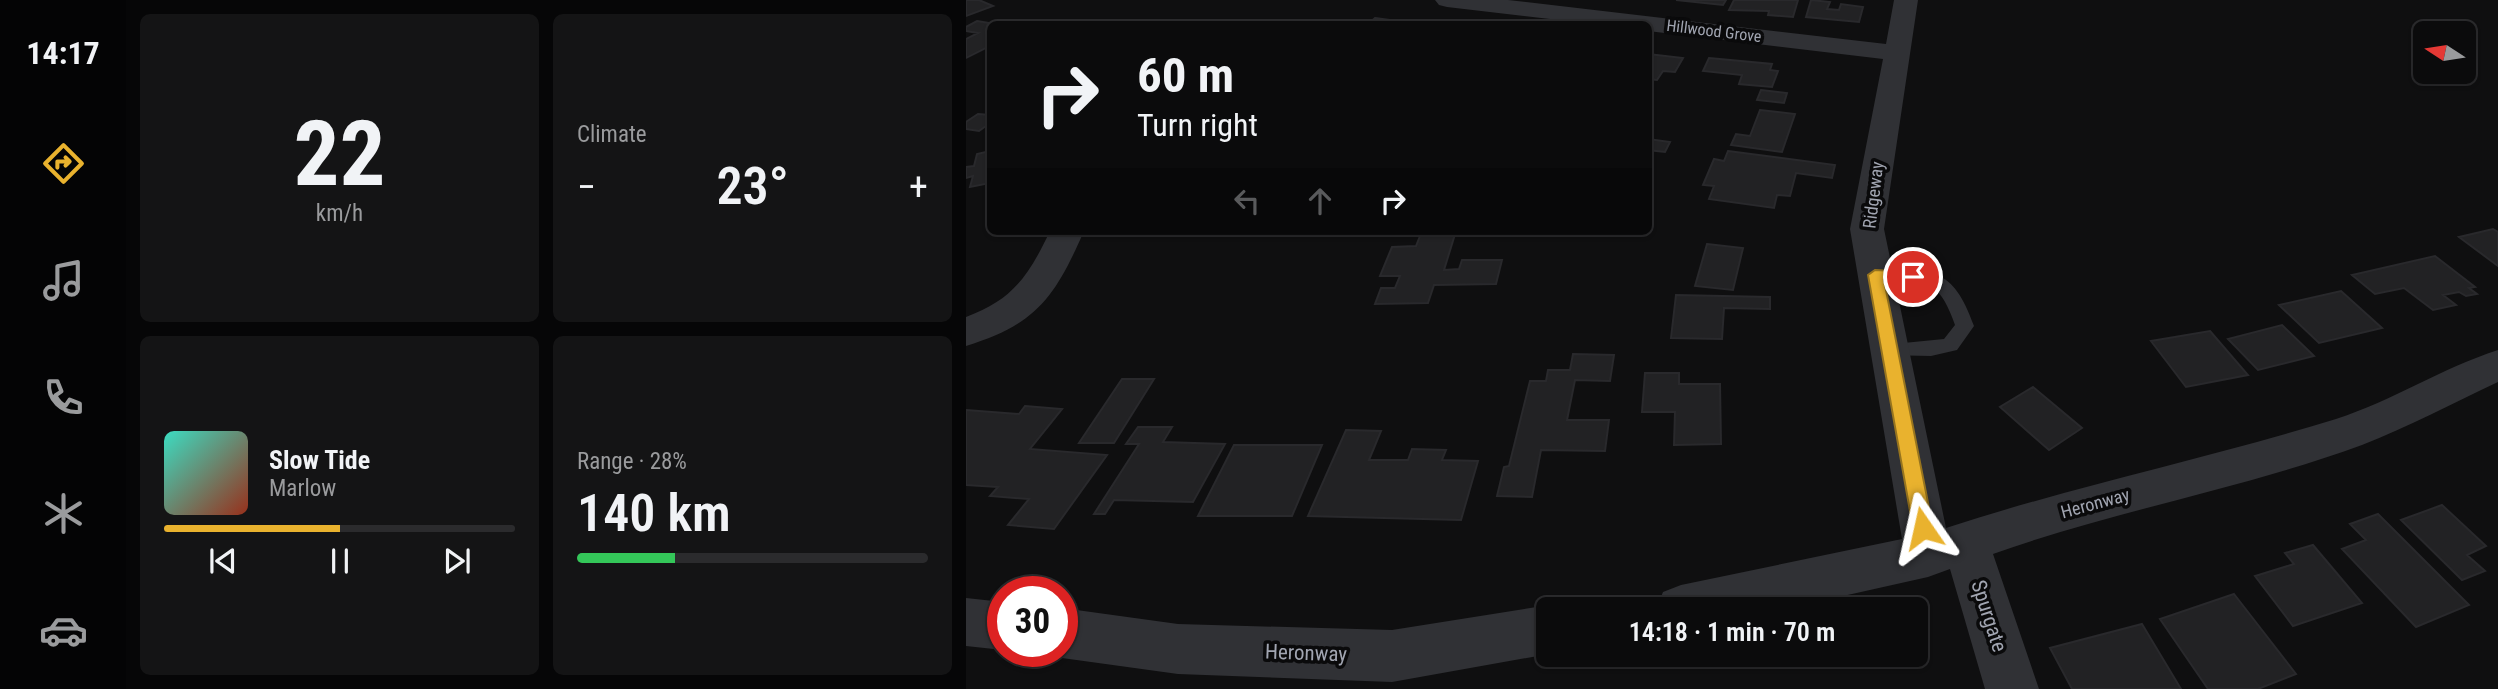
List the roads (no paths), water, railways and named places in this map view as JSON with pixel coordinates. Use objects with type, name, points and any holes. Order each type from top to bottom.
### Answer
[{"type":"street","name":"Hillwood Grove","points":[[1447,0],[1625,21]]},
{"type":"street","name":"Ridgeway","points":[[1906,0],[1867,229],[1890,350],[1946,549]]},
{"type":"street","name":"Hillwood Grove","points":[[1652,24],[1897,53]]},
{"type":"street","points":[[966,332],[1006,315],[1025,301],[1038,287],[1064,235]]},
{"type":"street","name":"Heronway","points":[[1734,597],[1946,549],[2031,520],[2202,475],[2349,432],[2498,365]]},
{"type":"street","name":"Spurgate","points":[[1946,549],[2012,689]]},
{"type":"street","points":[[966,622],[987,624]]},
{"type":"street","name":"Heronway","points":[[1078,635],[1178,649],[1392,656],[1536,633]]},
{"type":"lane","points":[[1875,275],[1932,278],[1945,284],[1958,303],[1965,326],[1950,345],[1931,349],[1890,350]]}]
